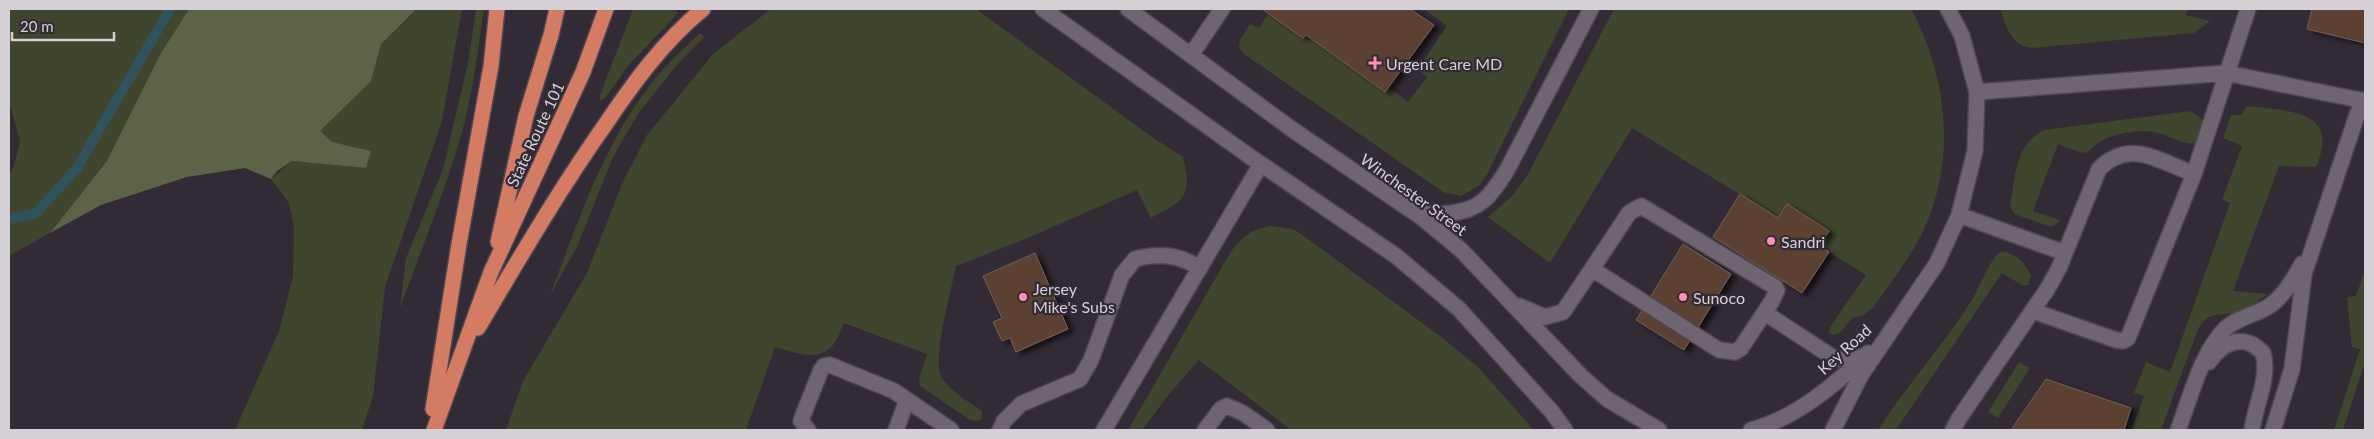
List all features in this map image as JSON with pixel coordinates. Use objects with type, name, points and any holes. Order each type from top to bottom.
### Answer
[{"type":"highway","points":[[430,430],[459,244],[491,66],[497,9]]},
{"type":"highway","name":"State Route 101","points":[[491,272],[526,116],[552,35],[557,9]]},
{"type":"highway","name":"State Route 101","points":[[434,430],[456,364],[491,272],[583,72],[606,9]]},
{"type":"highway","points":[[456,364],[546,212],[583,155],[639,76],[667,42],[703,9]]},
{"type":"street","points":[[1043,9],[1261,164],[1396,256],[1459,309],[1552,412],[1565,430]]},
{"type":"street","name":"Winchester Street","points":[[1128,9],[1293,130],[1401,204],[1461,250],[1581,376],[1607,399],[1659,430]]},
{"type":"street","points":[[1191,55],[1222,9]]},
{"type":"street","points":[[1401,204],[1434,214],[1448,213],[1467,210],[1482,203],[1494,191],[1507,170],[1591,9]]},
{"type":"street","points":[[1888,333],[1937,263],[1959,215],[1975,151],[1977,92],[1962,36],[1948,9]]},
{"type":"street","points":[[2034,311],[2116,340],[2123,341],[2128,338],[2194,174],[2248,9]]},
{"type":"street","points":[[1977,92],[2226,73],[2364,100],[2304,274],[2292,370],[2273,430]]},
{"type":"street","points":[[1955,425],[2048,288],[2065,253],[2090,187],[2099,169],[2110,158],[2131,152],[2194,174]]},
{"type":"street","points":[[1104,430],[1261,164]]},
{"type":"street","points":[[1511,302],[1545,317],[1563,312],[1628,213],[1641,206],[1775,287],[1776,294],[1741,348],[1735,352],[1726,352],[1709,344],[1592,269]]},
{"type":"street","points":[[1959,215],[2065,253]]},
{"type":"street","points":[[2178,430],[2215,339],[2227,327],[2268,307],[2283,294],[2312,248]]},
{"type":"street","points":[[1000,430],[1004,421],[1021,404],[1080,378],[1091,360],[1122,275],[1135,259],[1162,254],[1174,255],[1200,268]]},
{"type":"street","points":[[1765,313],[1834,358],[1852,361],[1867,354]]},
{"type":"street","name":"Key Road","points":[[1751,430],[1792,412],[1838,381],[1888,333]]},
{"type":"street","name":"Key Road","points":[[1833,430],[1861,375],[1888,333]]},
{"type":"street","points":[[2195,385],[2213,356],[2225,345],[2234,340],[2243,340],[2258,347],[2263,353],[2265,373],[2253,415],[2252,430]]},
{"type":"street","points":[[808,430],[801,422],[824,366],[837,366],[894,391],[951,430]]},
{"type":"street","points":[[896,430],[907,400]]},
{"type":"street","points":[[1209,429],[1221,409],[1227,406],[1243,413],[1267,430]]},
{"type":"green space","points":[[9,9],[189,9],[161,53],[107,161],[50,233],[9,256],[9,175],[14,166],[20,141],[9,101]]},
{"type":"green space","points":[[189,9],[413,9],[414,12],[381,44],[371,81],[320,131],[332,142],[371,151],[366,168],[292,161],[277,171],[271,179],[245,168],[187,177],[101,205],[50,233],[107,161],[161,53]]},
{"type":"green space","points":[[413,9],[462,9],[442,121],[385,287],[373,396],[362,430],[235,430],[279,331],[293,276],[294,227],[289,203],[271,179],[292,161],[366,168],[371,151],[331,142],[319,131],[370,81],[381,44],[414,13]]},
{"type":"green space","points":[[476,9],[484,9],[466,117],[448,177],[400,308],[406,258],[443,169],[468,63]]},
{"type":"green space","points":[[633,9],[674,9],[678,13],[629,65],[605,98],[600,101],[600,95]]},
{"type":"green space","points":[[771,9],[976,9],[1152,137],[1183,157],[1187,181],[1183,196],[1171,207],[1151,218],[1137,190],[1028,238],[956,266],[941,339],[939,367],[944,381],[959,395],[982,411],[982,418],[979,421],[970,420],[920,386],[919,379],[927,354],[844,323],[833,345],[820,354],[805,355],[775,347],[746,430],[506,430],[523,381],[587,273],[622,184],[647,135],[714,53]]},
{"type":"green space","points":[[1424,9],[1569,9],[1487,174],[1480,185],[1461,196],[1443,192],[1244,54],[1239,48],[1240,40],[1250,24],[1259,28],[1269,13],[1303,38],[1306,35],[1384,92],[1388,87],[1408,102],[1427,77],[1418,69],[1447,26]]},
{"type":"green space","points":[[1614,9],[1911,9],[1933,62],[1940,89],[1944,146],[1941,174],[1934,202],[1919,240],[1872,309],[1863,315],[1852,318],[1840,333],[1833,335],[1829,333],[1830,327],[1866,275],[1819,246],[1829,231],[1787,205],[1778,218],[1632,128],[1550,263],[1488,217],[1512,196],[1527,176]]},
{"type":"green space","points":[[2000,9],[2188,9],[2186,15],[2210,21],[2194,33],[2033,48],[2019,44],[2014,40],[2007,29]]},
{"type":"green space","points":[[700,33],[704,37],[675,67],[638,114],[613,157],[577,247],[550,295],[592,186],[618,134],[655,78]]},
{"type":"green space","points":[[2247,106],[2293,112],[2306,117],[2316,124],[2322,134],[2322,148],[2316,167],[2279,166],[2233,291],[2267,294],[2244,310],[2212,316],[2203,322],[2198,329],[2161,430],[2132,430],[2144,396],[2134,393],[2146,362],[2170,372],[2230,203],[2222,200],[2242,146],[2223,138],[2231,115],[2241,115]]},
{"type":"green space","points":[[2190,111],[2202,119],[2199,141],[2195,143],[2184,143],[2163,134],[2140,131],[2111,137],[2094,146],[2088,152],[2082,153],[2058,144],[2033,211],[2060,220],[2054,226],[2049,226],[2014,214],[2010,206],[2018,163],[2027,144],[2034,136],[2044,130]]},
{"type":"green space","points":[[1271,226],[1293,229],[1304,236],[1440,336],[1478,367],[1534,430],[1291,430],[1199,360],[1170,393],[1142,430],[1128,430],[1230,253],[1239,242],[1252,232]]},
{"type":"green space","points":[[2000,252],[2010,253],[2023,262],[2031,276],[2028,285],[2022,285],[2002,273],[1896,430],[1878,430],[1962,315],[1993,259]]},
{"type":"green space","points":[[2365,270],[2365,362],[2343,430],[2334,430],[2360,349],[2352,347],[2347,297],[2356,296]]},
{"type":"green space","points":[[2019,362],[2030,368],[1998,418],[1988,412]]},
{"type":"building","name":"Urgent Care MD","points":[[1262,9],[1410,9],[1434,25],[1385,92],[1306,35],[1303,38]]},
{"type":"building","points":[[2312,9],[2365,9],[2365,43],[2307,29]]},
{"type":"building","name":"Sandri","points":[[1740,194],[1778,218],[1787,204],[1829,231],[1819,246],[1829,252],[1802,293],[1713,237]]},
{"type":"building","name":"Sunoco","points":[[1683,244],[1731,274],[1684,350],[1636,320]]},
{"type":"building","name":"Jersey Mike's Subs","points":[[1035,253],[1068,329],[1016,352],[1010,338],[1002,341],[993,322],[1002,318],[983,276]]},
{"type":"building","points":[[2046,379],[2131,408],[2124,430],[2011,430]]},
{"type":"waterway","points":[[9,219],[36,213],[77,168],[170,9]]},
{"type":"place","name":"Urgent Care MD","points":[[1375,63]]},
{"type":"place","name":"Sandri","points":[[1771,241]]},
{"type":"place","name":"Jersey Mike's Subs","points":[[1023,297]]},
{"type":"place","name":"Sunoco","points":[[1683,297]]}]
